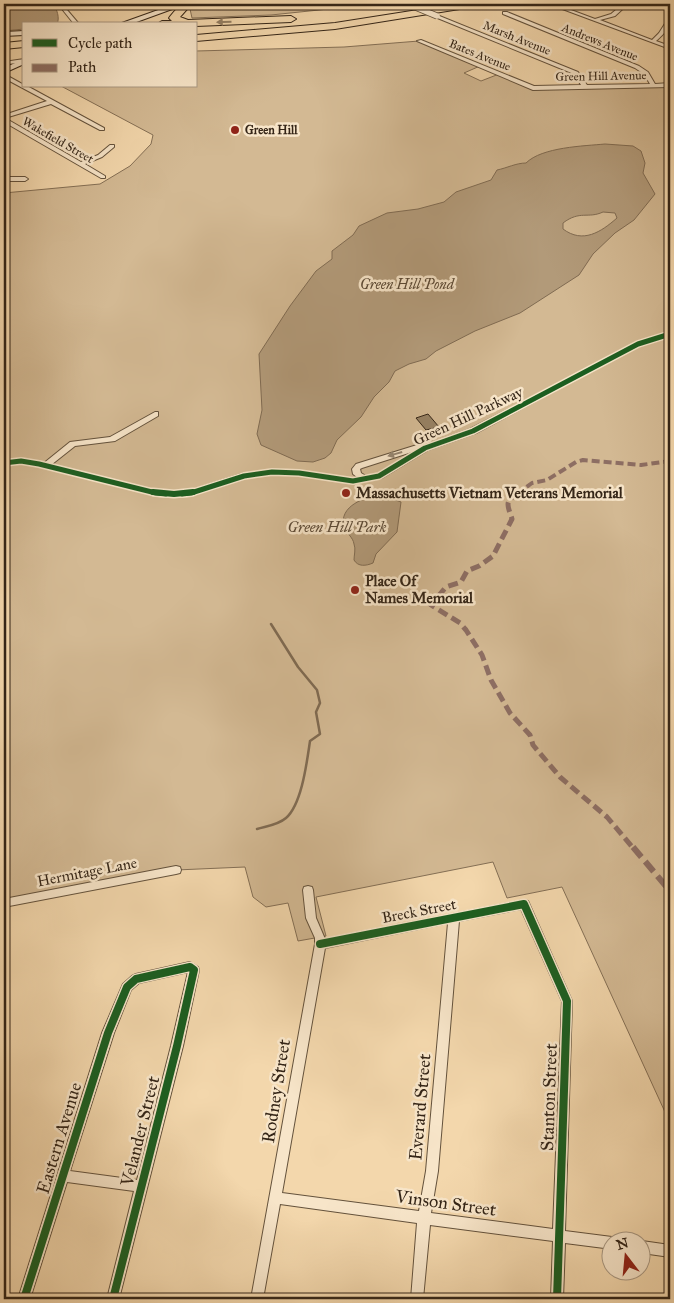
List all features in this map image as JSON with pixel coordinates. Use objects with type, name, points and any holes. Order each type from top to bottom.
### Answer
[{"type":"highway","points":[[198,33],[343,18],[435,4]]},
{"type":"highway","points":[[198,43],[472,4]]},
{"type":"highway","points":[[182,6],[174,18],[183,22]]},
{"type":"highway","points":[[198,23],[343,18]]},
{"type":"highway","points":[[198,38],[305,29]]},
{"type":"highway","points":[[4,46],[22,44]]},
{"type":"highway","points":[[4,51],[22,49]]},
{"type":"main road","points":[[130,22],[193,4]]},
{"type":"main road","points":[[145,22],[182,6]]},
{"type":"main road","points":[[4,34],[22,33]]},
{"type":"main road","points":[[4,72],[22,62]]},
{"type":"main road","points":[[4,72],[22,68]]},
{"type":"street","points":[[60,4],[68,21]]},
{"type":"street","name":"Marsh Avenue","points":[[408,4],[576,73],[584,87]]},
{"type":"street","points":[[551,4],[670,48]]},
{"type":"street","points":[[596,20],[613,14],[626,4]]},
{"type":"street","name":"Andrews Avenue","points":[[505,14],[637,66],[646,73],[654,85]]},
{"type":"street","points":[[652,42],[661,34],[670,20]]},
{"type":"street","name":"Bates Avenue","points":[[419,41],[533,88]]},
{"type":"street","points":[[4,63],[22,61]]},
{"type":"street","points":[[4,72],[22,84]]},
{"type":"street","name":"Green Hill Avenue","points":[[533,88],[670,84]]},
{"type":"street","points":[[29,88],[50,102],[102,129]]},
{"type":"street","points":[[4,119],[50,102]]},
{"type":"street","name":"Wakefield Street","points":[[4,119],[102,177]]},
{"type":"street","points":[[80,164],[100,156],[112,146]]},
{"type":"street","points":[[4,179],[25,178]]},
{"type":"street","name":"Green Hill Parkway","points":[[4,463],[21,462],[46,465],[168,494],[191,492],[244,476],[272,472],[290,472],[353,481],[368,480],[390,471],[420,451],[473,431],[638,344],[670,334]]},
{"type":"street","points":[[46,465],[73,444],[112,439],[155,414]]},
{"type":"street","points":[[368,480],[357,474],[356,468],[442,442]]},
{"type":"street","name":"Hermitage Lane","points":[[4,903],[176,870]]},
{"type":"street","name":"Rodney Street","points":[[257,1299],[276,1198],[297,1064],[320,944],[320,938],[310,913],[308,890]]},
{"type":"street","name":"Breck Street","points":[[320,944],[524,904]]},
{"type":"street","name":"Stanton Street","points":[[524,904],[567,1001],[557,1299]]},
{"type":"street","name":"Everard Street","points":[[417,1299],[424,1218],[432,1171],[454,917]]},
{"type":"street","name":"Eastern Avenue","points":[[24,1299],[108,1033],[127,987],[136,979],[190,967],[194,970]]},
{"type":"street","name":"Velander Street","points":[[113,1299],[194,970]]},
{"type":"street","points":[[63,1176],[142,1186]]},
{"type":"street","name":"Vinson Street","points":[[276,1198],[602,1242]]},
{"type":"street","points":[[652,1248],[670,1251]]},
{"type":"green space","points":[[202,4],[327,4],[338,8],[271,15],[192,18],[190,9]]},
{"type":"green space","name":"Green Hill Park","points":[[419,41],[480,66],[464,73],[481,81],[499,74],[533,88],[670,85],[670,1123],[562,887],[507,898],[493,862],[316,897],[326,936],[298,941],[288,903],[266,907],[253,897],[245,867],[176,870],[4,903],[4,193],[100,184],[130,166],[151,144],[153,135],[65,88],[198,88],[198,51],[344,47]]},
{"type":"water","points":[[4,4],[53,4],[56,8],[58,22],[22,22],[22,29],[4,31]]},
{"type":"water","name":"Green Hill Pond","points":[[605,144],[633,146],[641,151],[645,163],[643,173],[655,194],[634,220],[615,233],[593,254],[579,275],[520,313],[475,331],[436,351],[426,359],[395,371],[389,382],[374,397],[361,417],[337,440],[331,453],[325,458],[313,462],[297,461],[261,445],[257,434],[262,410],[259,354],[290,306],[316,271],[332,259],[332,251],[353,235],[359,226],[387,213],[418,209],[444,202],[456,192],[491,180],[497,170],[526,163],[552,150]],"holes":[[[603,212],[615,213],[617,218],[605,228],[592,234],[578,236],[563,229],[563,223],[574,217]]]},
{"type":"water","points":[[382,495],[401,502],[397,532],[376,554],[373,563],[360,565],[354,560],[355,548],[351,537],[344,527],[345,513],[361,500]]},
{"type":"building","points":[[428,414],[439,427],[426,430],[416,418]]},
{"type":"waterway","points":[[257,829],[280,822],[292,811],[303,782],[310,741],[320,734],[316,712],[320,703],[317,690],[298,667],[271,624]]},
{"type":"marked path","points":[[670,461],[641,465],[583,460],[576,462],[547,480],[532,483],[508,500],[507,503],[512,519],[493,556],[479,566],[467,571],[461,582],[446,587],[431,605],[460,623],[466,630],[482,655],[491,680],[510,713],[530,735],[533,745],[560,777],[607,817],[670,891]]},
{"type":"cycle path","points":[[4,463],[21,461],[39,464],[156,493],[174,494],[191,493],[244,476],[272,472],[299,473],[353,481],[379,476],[425,448],[473,431],[638,344],[670,334]]},
{"type":"cycle path","points":[[320,944],[524,904],[567,1001],[557,1299]]},
{"type":"cycle path","points":[[24,1299],[108,1033],[127,987],[136,979],[190,967],[194,970],[177,1046],[113,1299]]},
{"type":"place","name":"Green Hill","points":[[235,130]]},
{"type":"place","name":"Massachusetts Vietnam Veterans Memorial","points":[[346,493]]},
{"type":"place","name":"Place Of Names Memorial","points":[[355,590]]}]
